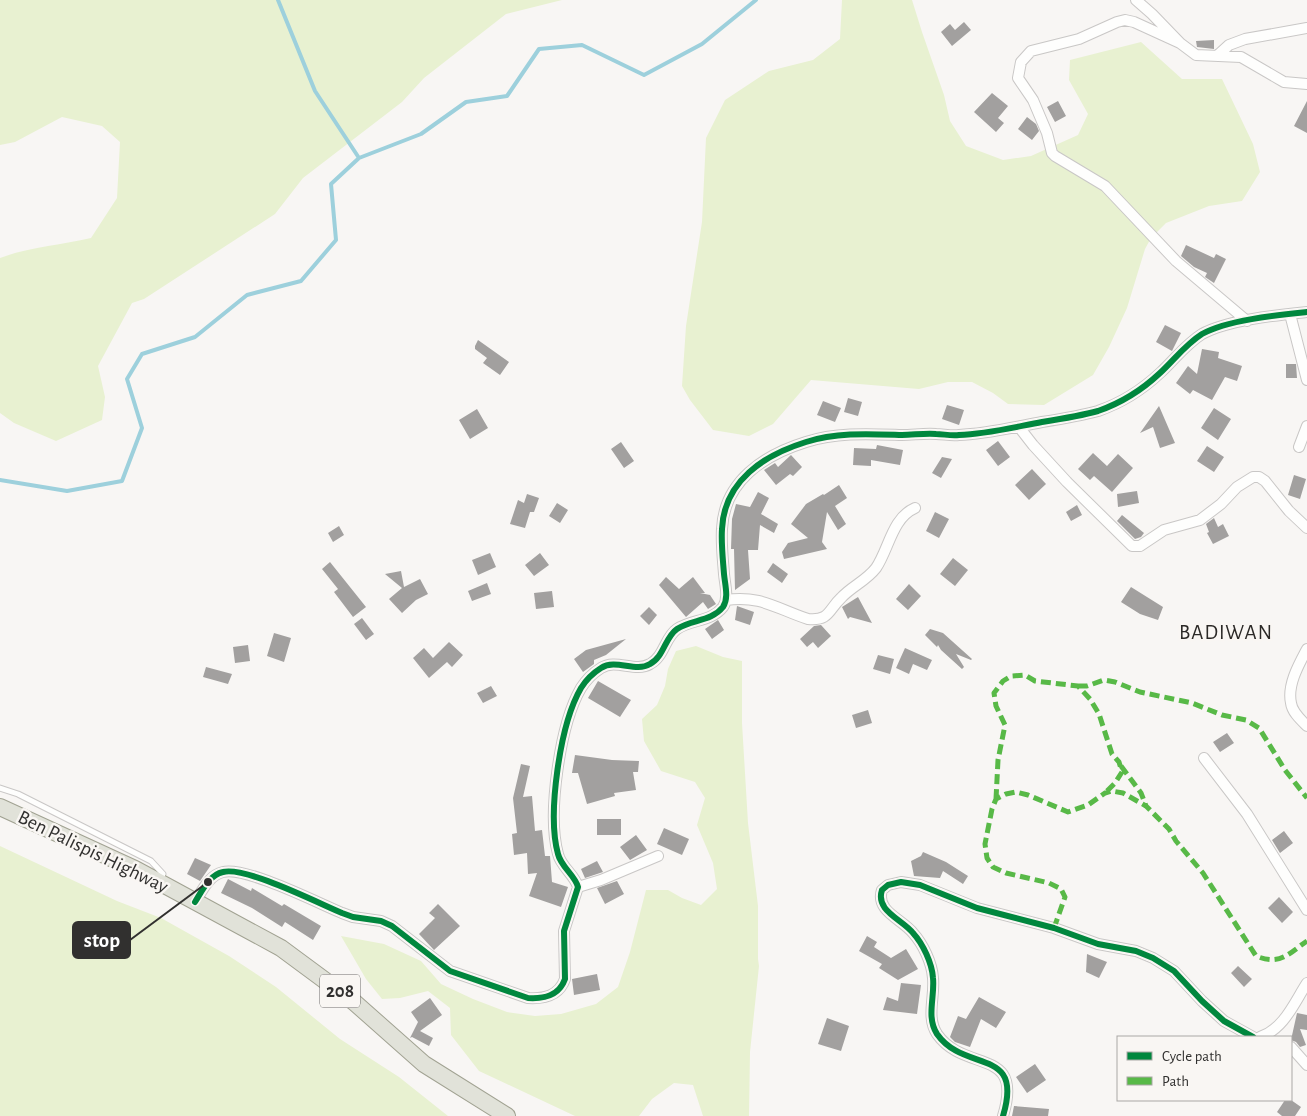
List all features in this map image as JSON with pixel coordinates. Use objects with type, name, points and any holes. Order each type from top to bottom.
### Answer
[{"type":"main road","name":"Ben Palispis Highway","points":[[0,808],[136,869],[281,948],[354,1002],[424,1064],[507,1116]]},
{"type":"street","points":[[1136,0],[1180,44],[1196,56],[1241,57],[1284,82],[1307,84]]},
{"type":"street","points":[[1180,44],[1134,22],[1125,20],[1079,39],[1031,51],[1021,62],[1018,78],[1033,100],[1055,156],[1106,186],[1176,261],[1246,321]]},
{"type":"street","points":[[1217,56],[1229,45],[1245,39],[1307,28]]},
{"type":"street","points":[[195,902],[208,882],[218,874],[228,871],[240,872],[353,917],[381,921],[404,934],[450,971],[528,998],[540,999],[557,992],[565,979],[564,931],[578,887],[577,882],[560,861],[554,835],[555,794],[560,755],[568,719],[582,687],[594,673],[606,665],[641,667],[649,665],[656,660],[675,631],[680,627],[713,616],[721,610],[726,600],[722,542],[724,514],[731,495],[746,473],[762,462],[807,441],[845,435],[937,434],[955,436],[1019,427],[1099,410],[1143,387],[1204,333],[1246,321],[1307,312]]},
{"type":"street","points":[[1290,314],[1307,380]]},
{"type":"street","points":[[1299,447],[1307,426]]},
{"type":"street","points":[[1019,427],[1067,482],[1132,546],[1140,546],[1164,530],[1196,522],[1221,504],[1244,481],[1253,477],[1259,477],[1265,481],[1289,511],[1307,528]]},
{"type":"street","points":[[726,600],[738,598],[758,600],[808,620],[826,617],[843,596],[870,575],[880,560],[902,517],[908,511],[915,508]]},
{"type":"street","points":[[1307,649],[1293,682],[1291,693],[1291,704],[1307,726]]},
{"type":"street","points":[[1204,758],[1247,814],[1307,910]]},
{"type":"street","points":[[578,887],[608,877],[658,856]]},
{"type":"street","points":[[1003,1116],[1007,1102],[1008,1085],[1006,1077],[992,1064],[954,1051],[947,1046],[934,1028],[931,1020],[933,976],[929,960],[913,932],[886,910],[880,902],[882,890],[888,885],[901,882],[920,885],[977,908],[1054,928],[1098,944],[1136,951],[1153,958],[1174,971],[1224,1021],[1251,1036]]},
{"type":"street","points":[[1276,1034],[1307,983]]},
{"type":"street","points":[[1292,1048],[1303,1054],[1307,1065]]},
{"type":"lane","points":[[0,788],[18,794],[150,861],[163,874],[160,883]]},
{"type":"green space","points":[[0,0],[562,0],[506,14],[424,78],[402,102],[303,178],[275,214],[144,299],[132,303],[98,366],[105,397],[102,420],[56,441],[14,423],[0,413],[0,258],[11,254],[91,238],[117,198],[120,142],[102,126],[62,117],[15,142],[0,145]]},
{"type":"green space","points":[[842,0],[912,0],[944,95],[950,121],[966,146],[1003,160],[1031,156],[1078,135],[1088,114],[1069,80],[1070,60],[1141,42],[1182,79],[1222,79],[1253,144],[1260,172],[1242,201],[1209,206],[1166,223],[1151,238],[1145,249],[1127,308],[1109,347],[1093,375],[1044,405],[1008,404],[993,393],[972,382],[948,382],[919,389],[811,380],[773,424],[749,436],[713,430],[690,400],[682,386],[686,326],[702,222],[706,138],[725,100],[769,71],[813,60],[840,39]]},
{"type":"green space","points":[[696,646],[723,657],[742,661],[742,723],[748,823],[758,906],[759,966],[750,1052],[749,1116],[703,1116],[693,1085],[674,1083],[652,1099],[639,1116],[575,1116],[479,1071],[451,1035],[450,1008],[428,991],[400,998],[382,999],[366,979],[341,936],[384,944],[421,961],[441,984],[507,1012],[535,1016],[561,1014],[596,1004],[618,987],[630,952],[646,890],[668,890],[701,905],[717,889],[713,863],[697,825],[705,798],[695,782],[661,771],[644,741],[642,719],[657,705],[665,686],[668,669],[676,651]]},
{"type":"green space","points":[[0,846],[117,901],[161,918],[229,956],[276,987],[340,1039],[399,1077],[448,1116],[0,1116]]},
{"type":"building","points":[[964,22],[971,30],[952,46],[941,32],[950,24],[955,30]]},
{"type":"building","points":[[1214,40],[1214,49],[1197,47],[1196,41]]},
{"type":"building","points":[[992,93],[1008,106],[998,118],[1004,123],[996,132],[974,112]]},
{"type":"building","points":[[1058,101],[1066,116],[1055,122],[1047,107]]},
{"type":"building","points":[[1307,101],[1307,133],[1294,126]]},
{"type":"building","points":[[1027,117],[1036,124],[1039,131],[1032,140],[1018,129]]},
{"type":"building","points":[[1186,245],[1214,258],[1216,254],[1226,259],[1214,283],[1205,277],[1207,273],[1194,267],[1181,256]]},
{"type":"building","points":[[1165,325],[1181,333],[1172,351],[1156,342]]},
{"type":"building","points":[[478,340],[509,362],[500,375],[483,363],[487,358],[475,349]]},
{"type":"building","points":[[1202,349],[1219,352],[1218,358],[1242,366],[1237,381],[1225,377],[1212,400],[1193,390],[1190,394],[1176,383],[1188,366],[1197,374]]},
{"type":"building","points":[[1286,364],[1296,364],[1297,378],[1286,378]]},
{"type":"building","points":[[848,398],[862,402],[858,416],[844,412]]},
{"type":"building","points":[[823,401],[841,408],[835,422],[817,415]]},
{"type":"building","points":[[947,405],[964,410],[959,425],[942,419]]},
{"type":"building","points":[[1159,406],[1175,443],[1160,448],[1153,427],[1140,433]]},
{"type":"building","points":[[1214,408],[1231,419],[1218,440],[1201,428]]},
{"type":"building","points":[[477,409],[488,428],[470,439],[459,420]]},
{"type":"building","points":[[998,441],[1010,457],[998,466],[986,450]]},
{"type":"building","points":[[621,442],[634,461],[624,468],[611,449]]},
{"type":"building","points":[[877,445],[903,450],[900,465],[871,460],[871,466],[853,465],[854,448],[876,449]]},
{"type":"building","points":[[1207,446],[1224,457],[1214,472],[1197,461]]},
{"type":"building","points":[[1093,453],[1107,466],[1118,454],[1133,468],[1112,492],[1094,476],[1090,480],[1078,469]]},
{"type":"building","points":[[791,455],[802,467],[793,476],[790,474],[776,485],[764,470],[775,463],[778,467]]},
{"type":"building","points":[[942,457],[952,459],[941,478],[932,473]]},
{"type":"building","points":[[1032,469],[1046,484],[1029,500],[1015,485]]},
{"type":"building","points":[[1294,475],[1306,479],[1300,499],[1288,495]]},
{"type":"building","points":[[839,485],[847,498],[835,506],[846,524],[838,530],[827,512],[822,542],[827,549],[784,559],[782,552],[788,543],[808,538],[791,524],[806,504]]},
{"type":"building","points":[[1137,491],[1139,503],[1118,507],[1117,494]]},
{"type":"building","points":[[758,492],[769,498],[761,514],[778,524],[774,533],[760,525],[758,550],[748,550],[750,579],[735,590],[734,549],[731,549],[732,519],[736,504],[750,507]]},
{"type":"building","points":[[527,494],[539,498],[534,512],[530,512],[525,528],[510,524],[518,500],[524,503]]},
{"type":"building","points":[[557,503],[568,510],[560,523],[549,516]]},
{"type":"building","points":[[1077,505],[1082,515],[1071,521],[1066,512]]},
{"type":"building","points":[[935,512],[949,519],[939,538],[926,531]]},
{"type":"building","points":[[1122,515],[1144,533],[1141,537],[1135,539],[1117,521]]},
{"type":"building","points":[[1214,518],[1218,527],[1223,524],[1229,536],[1213,544],[1207,533],[1209,532],[1206,524]]},
{"type":"building","points":[[339,526],[344,535],[333,542],[328,533]]},
{"type":"building","points":[[490,553],[496,567],[478,575],[472,560]]},
{"type":"building","points":[[540,553],[549,565],[534,576],[525,565]]},
{"type":"building","points":[[953,558],[968,570],[955,586],[940,574]]},
{"type":"building","points":[[330,562],[366,607],[353,617],[334,592],[338,589],[322,569]]},
{"type":"building","points":[[773,563],[788,574],[782,583],[767,572]]},
{"type":"building","points":[[401,571],[404,587],[420,579],[428,594],[416,600],[402,613],[389,599],[402,588],[385,574]]},
{"type":"building","points":[[666,577],[679,589],[693,577],[705,593],[700,593],[710,595],[716,604],[708,609],[703,602],[686,617],[659,585]]},
{"type":"building","points":[[487,583],[491,594],[472,601],[468,591]]},
{"type":"building","points":[[909,584],[921,596],[908,610],[896,599]]},
{"type":"building","points":[[1131,587],[1163,607],[1158,620],[1140,614],[1121,602]]},
{"type":"building","points":[[552,591],[554,607],[536,609],[534,593]]},
{"type":"building","points":[[858,597],[872,623],[850,617],[848,619],[842,607]]},
{"type":"building","points":[[737,606],[754,612],[750,625],[735,620]]},
{"type":"building","points":[[649,607],[657,615],[649,625],[640,616]]},
{"type":"building","points":[[362,618],[374,634],[366,640],[354,624]]},
{"type":"building","points":[[718,620],[724,630],[712,639],[705,629]]},
{"type":"building","points":[[821,625],[831,636],[818,648],[813,642],[807,647],[800,639],[814,626]]},
{"type":"building","points":[[930,629],[943,633],[972,659],[956,654],[964,667],[962,669],[925,635]]},
{"type":"building","points":[[274,633],[291,638],[284,662],[267,656]]},
{"type":"building","points":[[626,639],[606,655],[594,660],[594,664],[583,672],[574,659],[586,650]]},
{"type":"building","points":[[449,642],[463,655],[452,667],[447,662],[429,678],[413,658],[424,648],[433,658]]},
{"type":"building","points":[[248,645],[250,661],[235,663],[233,647]]},
{"type":"building","points":[[905,648],[932,660],[927,670],[913,664],[909,674],[896,668]]},
{"type":"building","points":[[878,655],[894,659],[890,674],[873,669]]},
{"type":"building","points":[[206,667],[232,674],[228,684],[203,677]]},
{"type":"building","points":[[598,681],[631,700],[620,717],[588,698]]},
{"type":"building","points":[[491,686],[497,696],[483,703],[477,693]]},
{"type":"building","points":[[868,710],[872,723],[856,728],[852,715]]},
{"type":"building","points":[[1227,733],[1234,743],[1220,752],[1213,742]]},
{"type":"building","points":[[575,755],[612,760],[639,761],[638,772],[633,772],[636,790],[614,793],[615,796],[587,804],[578,773],[572,773]]},
{"type":"building","points":[[521,764],[530,766],[523,797],[532,796],[535,831],[542,830],[545,856],[550,856],[552,882],[568,887],[561,907],[529,896],[537,873],[528,874],[527,853],[514,855],[512,834],[517,833],[513,798]]},
{"type":"building","points":[[597,819],[621,819],[621,835],[597,835]]},
{"type":"building","points":[[664,828],[689,839],[682,855],[657,844]]},
{"type":"building","points":[[1284,831],[1293,843],[1280,853],[1272,840]]},
{"type":"building","points":[[636,835],[647,850],[630,860],[620,847]]},
{"type":"building","points":[[923,852],[946,862],[968,876],[963,884],[943,871],[940,878],[914,876],[911,861],[921,856]]},
{"type":"building","points":[[195,858],[211,865],[200,881],[187,874]]},
{"type":"building","points":[[597,861],[603,872],[585,878],[581,869]]},
{"type":"building","points":[[228,879],[251,891],[252,888],[282,906],[284,904],[321,926],[313,940],[285,922],[282,927],[252,908],[221,893]]},
{"type":"building","points":[[617,881],[624,894],[605,904],[597,888]]},
{"type":"building","points":[[1279,897],[1293,912],[1282,923],[1268,908]]},
{"type":"building","points":[[438,904],[460,926],[434,950],[419,934],[435,918],[429,913]]},
{"type":"building","points":[[867,936],[877,942],[874,947],[891,958],[906,949],[918,969],[898,980],[879,968],[882,964],[859,951]]},
{"type":"building","points":[[1087,954],[1107,962],[1099,978],[1086,972]]},
{"type":"building","points":[[1238,966],[1252,979],[1244,987],[1231,973]]},
{"type":"building","points":[[597,974],[600,990],[574,995],[572,979]]},
{"type":"building","points":[[901,983],[921,985],[917,1014],[883,1010],[887,997],[898,1001]]},
{"type":"building","points":[[979,997],[1006,1012],[996,1028],[981,1019],[970,1047],[955,1042],[950,1037],[958,1016],[966,1019]]},
{"type":"building","points":[[430,998],[442,1015],[420,1031],[433,1038],[429,1046],[412,1037],[410,1038],[418,1022],[411,1012]]},
{"type":"building","points":[[1297,1013],[1307,1015],[1307,1030],[1300,1029],[1306,1045],[1300,1047],[1292,1040]]},
{"type":"building","points":[[827,1018],[849,1026],[841,1051],[818,1044]]},
{"type":"building","points":[[1035,1064],[1046,1080],[1027,1093],[1016,1077]]},
{"type":"building","points":[[1284,1101],[1292,1101],[1301,1107],[1295,1116],[1282,1116],[1277,1112]]},
{"type":"building","points":[[1014,1106],[1049,1109],[1048,1116],[1012,1116]]},
{"type":"waterway","points":[[278,0],[315,91],[359,158]]},
{"type":"waterway","points":[[0,480],[67,491],[122,481],[142,428],[127,379],[142,354],[195,337],[247,295],[301,281],[336,240],[331,184],[359,158],[421,134],[466,102],[507,96],[539,49],[582,45],[644,75],[702,44],[756,0]]},
{"type":"marked path","points":[[996,799],[998,760],[1005,725],[996,706],[994,693],[1003,681],[1011,676],[1025,675],[1035,681],[1078,686],[1090,699],[1099,714],[1112,754],[1119,762],[1122,772],[1105,793]]},
{"type":"marked path","points":[[1078,686],[1087,686],[1104,680],[1115,682],[1140,692],[1192,703],[1222,715],[1246,720],[1259,728],[1285,770],[1307,798]]},
{"type":"marked path","points":[[1121,766],[1141,793],[1146,806]]},
{"type":"marked path","points":[[1054,928],[1065,897],[1061,889],[1049,883],[1006,873],[993,867],[987,858],[985,844],[992,809],[996,799],[1006,794],[1016,792],[1028,795],[1068,812],[1088,805],[1105,793],[1112,791],[1123,793],[1146,806],[1169,829],[1176,841],[1203,873],[1256,956],[1271,960],[1278,959],[1289,954],[1307,941]]},
{"type":"cycle path","points":[[195,902],[206,884],[214,876],[223,872],[248,874],[282,886],[353,917],[381,921],[392,926],[450,971],[528,998],[540,998],[555,993],[565,979],[564,931],[578,887],[558,854],[554,816],[555,793],[562,746],[574,704],[585,682],[601,668],[613,664],[638,667],[650,664],[655,661],[677,629],[689,623],[707,618],[723,607],[726,596],[722,540],[724,512],[738,484],[749,472],[775,454],[818,439],[866,434],[969,434],[1001,430],[1098,411],[1123,400],[1146,385],[1191,342],[1212,329],[1239,322],[1307,312]]},
{"type":"cycle path","points":[[1003,1116],[1007,1094],[1005,1079],[999,1070],[962,1054],[949,1046],[937,1034],[931,1014],[933,985],[931,966],[917,937],[882,904],[882,890],[888,885],[901,882],[920,885],[977,908],[1054,928],[1098,944],[1136,951],[1153,958],[1174,971],[1224,1021],[1251,1036]]},
{"type":"place","name":"stop","points":[[208,882]]},
{"type":"district","name":"BADIWAN","points":[[1226,632]]}]
